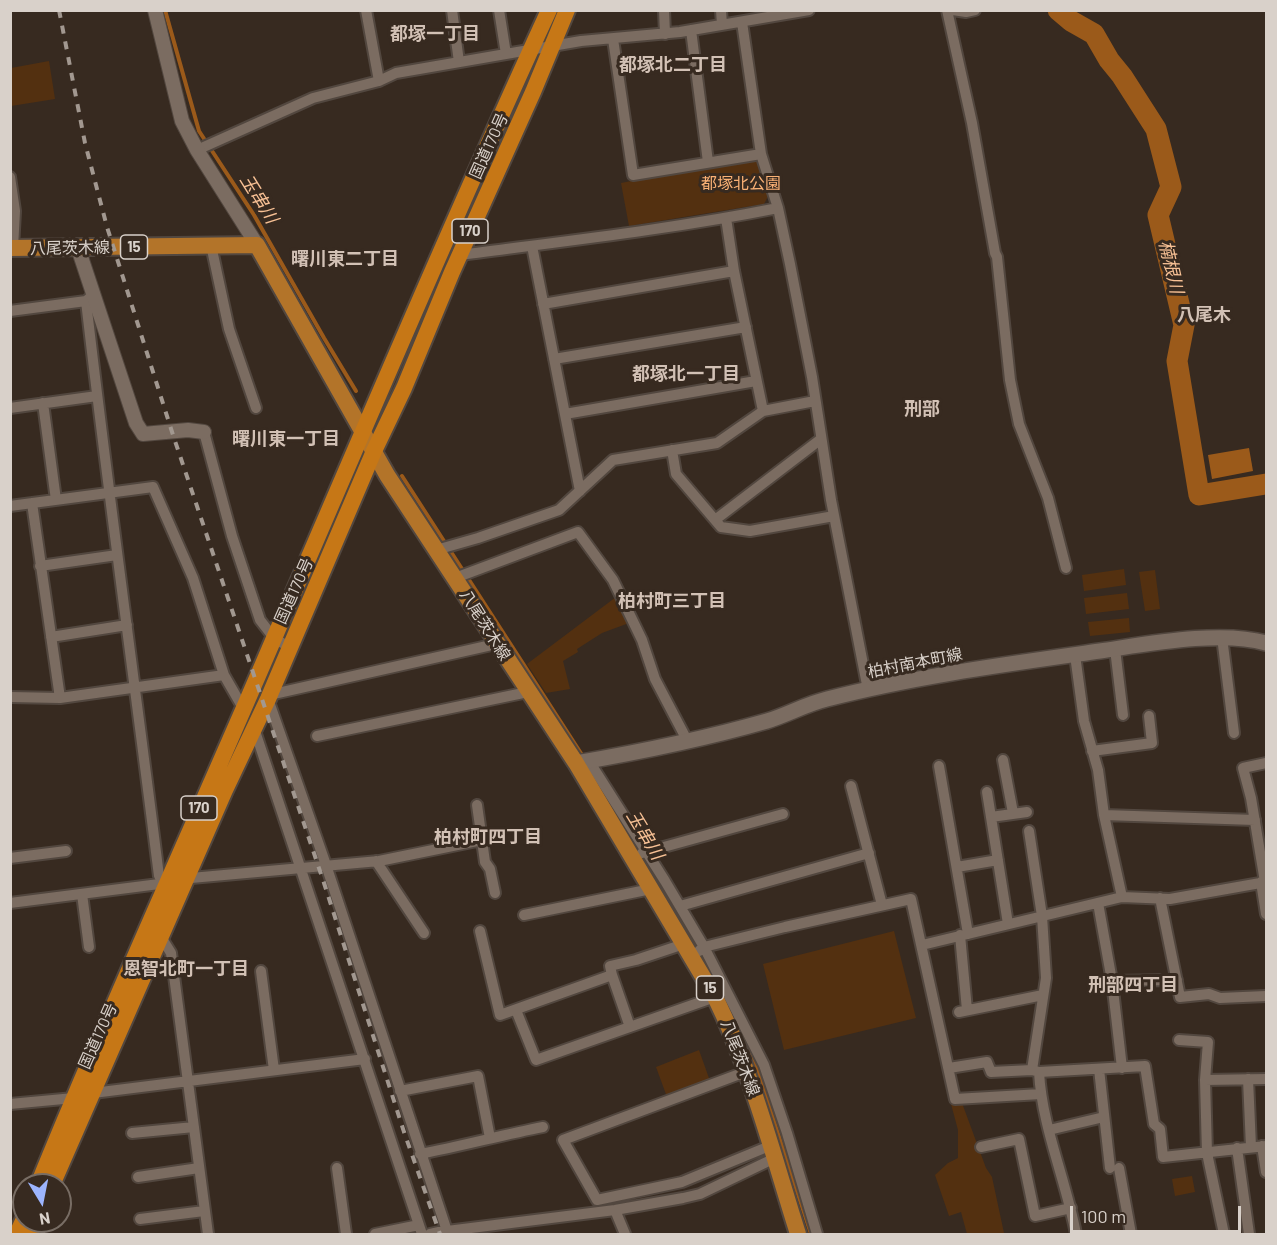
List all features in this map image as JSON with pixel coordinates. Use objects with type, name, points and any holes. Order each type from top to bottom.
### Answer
[{"type":"highway","name":"国道170号","points":[[57,1173],[269,697],[281,643],[363,432],[549,10]]},
{"type":"highway","name":"国道170号","points":[[43,1173],[102,1029],[243,708],[281,643],[404,388],[567,10]]},
{"type":"main road","name":"八尾茨木線","points":[[12,248],[257,245],[387,475],[528,692],[582,762],[640,854],[651,889],[695,950],[746,1072],[774,1152],[798,1234]]},
{"type":"main road","name":"柏村南本町線","points":[[582,762],[688,742],[770,720],[824,700],[867,690],[1001,665],[1222,637],[1241,637],[1266,643]]},
{"type":"street","points":[[154,10],[182,121],[197,150],[257,245]]},
{"type":"street","points":[[366,10],[379,81]]},
{"type":"street","points":[[452,10],[459,62]]},
{"type":"street","points":[[499,10],[506,54]]},
{"type":"street","points":[[664,10],[665,34]]},
{"type":"street","points":[[721,10],[722,25]]},
{"type":"street","points":[[197,150],[313,98],[379,81],[396,73],[531,50],[665,34],[809,10]]},
{"type":"street","points":[[946,10],[972,123],[997,257],[1010,380],[1019,424],[1048,498],[1066,568]]},
{"type":"street","points":[[953,10],[966,12],[975,10]]},
{"type":"street","points":[[742,22],[760,154],[778,208],[790,264],[867,690]]},
{"type":"street","points":[[691,30],[708,162]]},
{"type":"street","points":[[613,39],[633,175],[760,154]]},
{"type":"street","points":[[10,177],[15,211],[12,248]]},
{"type":"street","points":[[460,255],[726,218],[778,208]]},
{"type":"street","points":[[726,218],[734,271],[763,411]]},
{"type":"street","points":[[211,245],[229,329],[256,408]]},
{"type":"street","points":[[532,246],[580,491]]},
{"type":"street","points":[[78,248],[90,297],[135,423],[143,434],[189,430],[204,432],[232,536],[260,621],[281,643]]},
{"type":"street","points":[[543,304],[734,271]]},
{"type":"street","points":[[10,311],[90,297]]},
{"type":"street","points":[[90,297],[97,396],[159,876],[168,882]]},
{"type":"street","points":[[554,359],[746,327]]},
{"type":"street","points":[[565,414],[756,381]]},
{"type":"street","points":[[10,408],[97,396]]},
{"type":"street","points":[[436,550],[560,510],[613,460],[717,443],[763,411],[815,401]]},
{"type":"street","points":[[43,404],[56,500]]},
{"type":"street","points":[[715,520],[821,439]]},
{"type":"street","points":[[672,450],[676,474],[721,527],[750,531],[834,516]]},
{"type":"street","points":[[10,506],[153,487],[193,578],[224,675],[243,708]]},
{"type":"street","points":[[32,503],[60,698]]},
{"type":"street","points":[[455,578],[578,532],[613,580],[642,640],[655,679],[688,742]]},
{"type":"street","points":[[40,566],[117,555]]},
{"type":"street","points":[[51,637],[127,625]]},
{"type":"street","points":[[1222,637],[1234,734]]},
{"type":"street","points":[[447,1231],[269,697],[496,644]]},
{"type":"street","points":[[1115,649],[1123,716]]},
{"type":"street","points":[[1075,655],[1084,721],[1098,770],[1104,815],[1122,897]]},
{"type":"street","points":[[10,697],[60,698],[224,675]]},
{"type":"street","points":[[317,736],[528,692]]},
{"type":"street","points":[[1092,751],[1152,744],[1149,716]]},
{"type":"street","points":[[254,728],[421,1230],[375,1234]]},
{"type":"street","points":[[1003,760],[1013,813]]},
{"type":"street","points":[[1266,763],[1244,768],[1255,820],[1266,914]]},
{"type":"street","points":[[939,766],[957,867],[964,935],[963,1011],[1043,995]]},
{"type":"street","points":[[851,786],[882,905]]},
{"type":"street","points":[[987,792],[1008,924]]},
{"type":"street","points":[[477,805],[485,862],[490,869],[495,893]]},
{"type":"street","points":[[991,817],[1026,812]]},
{"type":"street","points":[[783,814],[640,854],[680,906],[695,950],[764,1065],[817,1234]]},
{"type":"street","points":[[1104,815],[1255,820]]},
{"type":"street","points":[[1029,831],[1042,916],[1046,978],[1036,1071],[1076,1234]]},
{"type":"street","points":[[10,903],[188,878],[376,861],[482,840]]},
{"type":"street","points":[[10,858],[66,851]]},
{"type":"street","points":[[680,906],[869,853]]},
{"type":"street","points":[[957,867],[998,860]]},
{"type":"street","points":[[376,861],[424,933]]},
{"type":"street","points":[[922,945],[1122,897],[1170,899],[1264,882]]},
{"type":"street","points":[[524,915],[651,889]]},
{"type":"street","points":[[82,894],[89,947]]},
{"type":"street","points":[[1160,898],[1180,997],[1209,994],[1220,998],[1266,996]]},
{"type":"street","points":[[630,1027],[610,966],[695,950],[784,927],[911,899],[955,1099],[1041,1094]]},
{"type":"street","points":[[1098,903],[1112,981],[1122,1068]]},
{"type":"street","points":[[480,931],[500,1015],[612,975]]},
{"type":"street","points":[[161,937],[171,954],[208,1234]]},
{"type":"street","points":[[261,971],[274,1070]]},
{"type":"street","points":[[1112,981],[1177,980]]},
{"type":"street","points":[[516,1010],[536,1060],[715,997]]},
{"type":"street","points":[[1179,1040],[1208,1042],[1205,1080],[1207,1152],[1224,1234]]},
{"type":"street","points":[[93,1093],[365,1059]]},
{"type":"street","points":[[949,1068],[987,1062],[991,1072],[1145,1066],[1154,1125],[1160,1129],[1163,1157],[1264,1146],[1266,1172]]},
{"type":"street","points":[[1099,1069],[1104,1117],[1131,1234]]},
{"type":"street","points":[[746,1072],[563,1140],[597,1200],[682,1182],[774,1152]]},
{"type":"street","points":[[400,1091],[478,1076],[490,1138]]},
{"type":"street","points":[[1248,1079],[1251,1147]]},
{"type":"street","points":[[1205,1080],[1266,1079]]},
{"type":"street","points":[[10,1104],[74,1098]]},
{"type":"street","points":[[1049,1130],[1104,1117]]},
{"type":"street","points":[[132,1133],[194,1127]]},
{"type":"street","points":[[420,1154],[543,1127]]},
{"type":"street","points":[[981,1147],[1019,1139],[1035,1216],[1071,1208]]},
{"type":"street","points":[[1237,1148],[1249,1234]]},
{"type":"street","points":[[430,1234],[615,1210],[700,1194],[774,1152]]},
{"type":"street","points":[[138,1177],[199,1168]]},
{"type":"street","points":[[337,1168],[346,1234]]},
{"type":"street","points":[[140,1219],[204,1210]]},
{"type":"street","points":[[615,1210],[625,1234]]},
{"type":"green space","points":[[49,61],[55,99],[11,106],[11,68]]},
{"type":"green space","name":"都塚北公園","points":[[753,158],[761,161],[769,194],[764,204],[629,226],[621,183]]},
{"type":"green space","points":[[1124,569],[1126,585],[1084,591],[1082,575]]},
{"type":"green space","points":[[1155,570],[1160,609],[1145,611],[1139,572]]},
{"type":"green space","points":[[1127,593],[1129,609],[1086,614],[1084,598]]},
{"type":"green space","points":[[616,597],[629,623],[602,633],[577,649],[578,652],[563,661],[570,689],[546,693],[527,664]]},
{"type":"green space","points":[[1129,618],[1130,632],[1090,636],[1088,622]]},
{"type":"green space","points":[[894,931],[916,1018],[784,1050],[763,964]]},
{"type":"green space","points":[[699,1050],[710,1081],[667,1097],[656,1067]]},
{"type":"green space","points":[[962,1103],[986,1168],[992,1177],[1004,1233],[967,1234],[961,1212],[949,1216],[935,1175],[948,1163],[958,1158],[958,1130],[951,1104]]},
{"type":"green space","points":[[1192,1176],[1195,1192],[1175,1196],[1172,1179]]},
{"type":"shaded area","points":[[1249,448],[1253,471],[1212,479],[1208,455]]},
{"type":"waterway","name":"玉串川","points":[[165,10],[199,131],[254,215],[356,391]]},
{"type":"waterway","name":"楠根川","points":[[1058,10],[1071,21],[1094,34],[1156,129],[1171,187],[1158,215],[1184,325],[1177,361],[1199,495],[1266,484]]},
{"type":"waterway","name":"玉串川","points":[[402,476],[584,758]]},
{"type":"waterway","name":"玉串川","points":[[642,855],[712,975]]},
{"type":"waterway","name":"玉串川","points":[[750,1048],[811,1234]]},
{"type":"railway","points":[[59,10],[85,143],[107,227],[173,435],[324,883],[404,1132],[440,1234]]},
{"type":"district","name":"都塚一丁目","points":[[435,34]]},
{"type":"district","name":"都塚北二丁目","points":[[673,65]]},
{"type":"district","name":"曙川東二丁目","points":[[345,259]]},
{"type":"district","name":"八尾木","points":[[1204,315]]},
{"type":"district","name":"都塚北一丁目","points":[[686,374]]},
{"type":"district","name":"刑部","points":[[922,409]]},
{"type":"district","name":"曙川東一丁目","points":[[286,439]]},
{"type":"district","name":"柏村町三丁目","points":[[672,601]]},
{"type":"district","name":"柏村町四丁目","points":[[488,837]]},
{"type":"district","name":"恩智北町一丁目","points":[[186,969]]},
{"type":"district","name":"刑部四丁目","points":[[1133,985]]}]
